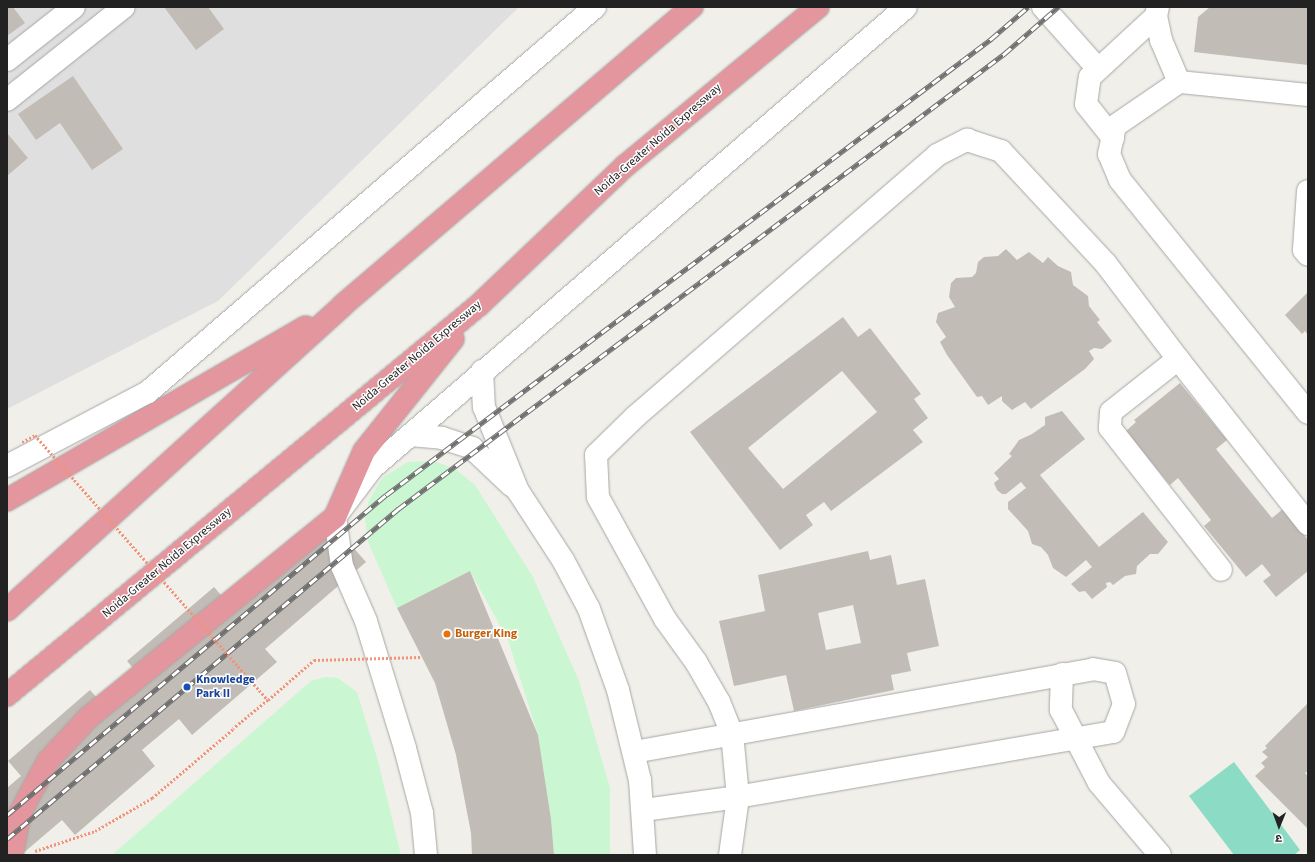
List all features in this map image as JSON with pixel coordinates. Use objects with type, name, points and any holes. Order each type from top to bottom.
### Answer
[{"type":"highway","points":[[7,610],[344,305],[692,7]]},
{"type":"highway","name":"Noida-Greater Noida Expressway","points":[[7,695],[479,305],[624,166],[818,7]]},
{"type":"highway","points":[[7,500],[344,305]]},
{"type":"highway","points":[[21,854],[20,813],[48,761],[89,717],[335,517],[364,451],[479,305]]},
{"type":"street","points":[[7,60],[74,7]]},
{"type":"street","points":[[7,100],[124,7]]},
{"type":"street","points":[[7,466],[148,392],[595,7]]},
{"type":"street","points":[[426,855],[422,812],[405,748],[366,621],[342,566],[335,517],[372,468],[482,371],[906,7]]},
{"type":"street","points":[[1043,7],[1098,69]]},
{"type":"street","points":[[1113,138],[1086,104],[1090,77],[1157,11]]},
{"type":"street","points":[[1157,11],[1161,40],[1179,82]]},
{"type":"street","points":[[1308,95],[1179,82],[1115,126],[1109,154],[1120,180],[1308,413]]},
{"type":"street","points":[[730,855],[738,797],[732,734],[719,702],[696,662],[665,619],[598,497],[596,455],[642,410],[937,155],[967,140],[1001,151],[1106,264],[1178,359],[1308,524]]},
{"type":"street","points":[[1308,191],[1304,250],[1308,255]]},
{"type":"street","points":[[1178,359],[1111,412],[1110,428],[1221,570]]},
{"type":"street","points":[[482,371],[484,407],[518,491],[563,560],[589,609],[618,690],[634,752],[643,810],[645,855]]},
{"type":"street","points":[[410,435],[442,438],[472,448],[518,491]]},
{"type":"street","points":[[634,752],[1093,669],[1115,672],[1124,704],[1113,732],[738,797],[643,810]]},
{"type":"street","points":[[1062,674],[1061,710],[1078,739],[1099,783],[1160,855]]},
{"type":"path","points":[[22,442],[35,435],[268,700]]},
{"type":"path","points":[[21,854],[95,831],[152,798],[314,660],[421,657]]},
{"type":"shaded area","points":[[7,7],[519,7],[218,301],[7,409]]},
{"type":"green space","points":[[434,461],[455,469],[475,485],[533,577],[579,681],[610,788],[610,855],[554,855],[551,819],[538,735],[508,640],[470,571],[397,608],[368,542],[365,517],[369,500],[383,477],[408,462]]},
{"type":"green space","points":[[325,677],[338,678],[357,692],[378,761],[401,855],[112,855],[311,681]]},
{"type":"green space","points":[[1234,762],[1300,850],[1294,855],[1234,855],[1189,796]]},
{"type":"building","points":[[7,7],[13,7],[25,23],[7,36]]},
{"type":"building","points":[[164,7],[208,7],[224,29],[196,50]]},
{"type":"building","points":[[1210,7],[1308,7],[1308,65],[1194,52],[1198,17]]},
{"type":"building","points":[[73,76],[123,149],[92,170],[60,123],[36,140],[18,114]]},
{"type":"building","points":[[7,133],[28,158],[7,176]]},
{"type":"building","points":[[1006,249],[1017,260],[1029,252],[1043,263],[1048,257],[1058,266],[1071,272],[1073,285],[1088,296],[1089,306],[1100,320],[1097,322],[1112,341],[1102,349],[1094,348],[1089,351],[1094,359],[1085,369],[1031,409],[1025,402],[1012,410],[1002,401],[1002,396],[988,405],[982,396],[977,397],[947,355],[940,342],[946,337],[936,322],[938,313],[955,307],[949,297],[951,283],[956,278],[972,277],[976,273],[978,262],[984,257],[998,256]]},
{"type":"building","points":[[1307,293],[1308,335],[1305,331],[1302,334],[1285,315]]},
{"type":"building","points":[[843,317],[858,337],[870,328],[921,394],[914,399],[928,418],[913,430],[923,442],[831,511],[824,502],[806,515],[813,525],[780,550],[690,432]],"holes":[[[842,371],[877,412],[783,489],[748,448]]]},
{"type":"building","points":[[1180,383],[1227,440],[1216,449],[1272,518],[1283,509],[1308,540],[1308,571],[1276,597],[1263,581],[1271,575],[1262,564],[1246,577],[1204,526],[1211,520],[1178,478],[1170,485],[1126,431],[1136,422],[1134,420]]},
{"type":"building","points":[[1062,411],[1085,439],[1040,475],[1099,547],[1143,512],[1168,542],[1158,554],[1150,554],[1137,566],[1136,574],[1125,576],[1113,585],[1110,582],[1106,583],[1107,587],[1092,599],[1085,591],[1079,592],[1071,584],[1092,567],[1086,560],[1066,577],[1053,568],[1048,555],[1041,547],[1032,544],[1028,531],[1008,509],[1008,502],[1026,488],[1021,482],[1006,494],[1002,494],[997,490],[994,483],[999,479],[994,473],[1012,456],[1009,454],[1019,440],[1032,434],[1045,425],[1045,417]]},
{"type":"building","name":"Knowledge Park II","points":[[327,518],[366,562],[265,649],[277,662],[192,735],[179,719],[142,750],[155,766],[75,835],[62,820],[21,855],[7,855],[7,788],[21,776],[8,761],[90,690],[104,706],[139,675],[127,661],[214,587],[228,603]]},
{"type":"building","points":[[868,551],[870,560],[891,555],[897,585],[925,579],[939,646],[907,653],[911,671],[891,675],[894,690],[794,711],[786,675],[734,686],[719,621],[765,611],[758,575]],"holes":[[[853,605],[861,643],[826,650],[818,613]]]},
{"type":"building","points":[[470,571],[538,735],[551,819],[554,855],[472,855],[471,833],[456,755],[435,683],[397,608]]},
{"type":"building","points":[[1308,703],[1308,771],[1305,773],[1308,776],[1308,829],[1255,776],[1265,767],[1261,763],[1268,757],[1262,752],[1267,748],[1265,746]]},
{"type":"railway","points":[[7,815],[386,495],[991,39],[1028,7]]},
{"type":"railway","points":[[7,839],[398,509],[1004,54],[1058,7]]},
{"type":"place","name":"Burger King","points":[[447,634]]},
{"type":"place","name":"Knowledge Park II","points":[[187,687]]}]
